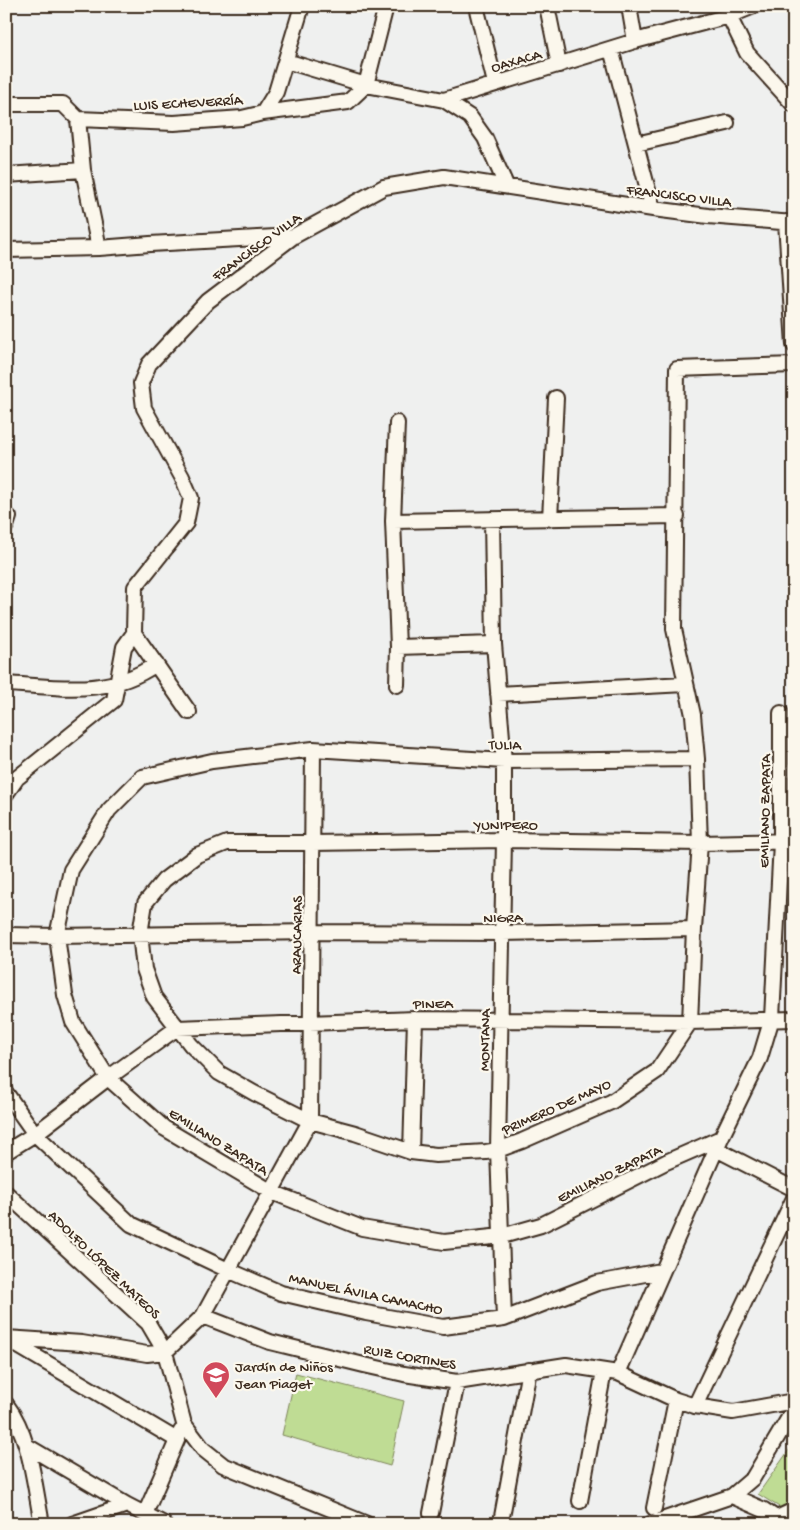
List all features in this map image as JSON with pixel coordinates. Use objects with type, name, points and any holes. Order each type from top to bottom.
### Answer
[{"type":"street","name":"LUIS ECHEVERRÍA","points":[[78,120],[174,122],[242,118],[263,113],[276,92],[302,6]]},
{"type":"street","points":[[263,113],[348,102],[366,86],[386,6]]},
{"type":"street","points":[[476,6],[495,83]]},
{"type":"street","points":[[547,6],[559,65]]},
{"type":"street","points":[[629,6],[635,41]]},
{"type":"street","name":"OAXACA","points":[[286,61],[366,86],[444,100],[635,41],[730,16],[754,6]]},
{"type":"street","points":[[730,16],[746,53],[794,105]]},
{"type":"street","points":[[611,49],[653,209]]},
{"type":"street","points":[[444,100],[470,116],[485,138],[506,185]]},
{"type":"street","points":[[6,104],[63,104],[78,120],[83,170],[98,248]]},
{"type":"street","points":[[636,144],[727,123]]},
{"type":"street","points":[[6,175],[83,170]]},
{"type":"street","name":"FRANCISCO VILLA","points":[[134,633],[135,587],[186,523],[190,498],[182,477],[144,408],[141,383],[150,364],[208,301],[294,236],[384,187],[444,177],[708,216],[791,221]]},
{"type":"street","points":[[791,221],[794,345]]},
{"type":"street","points":[[6,250],[98,248],[294,236]]},
{"type":"street","points":[[690,1022],[700,843],[697,759],[693,715],[674,629],[677,516],[677,369],[794,365]]},
{"type":"street","points":[[550,519],[556,398]]},
{"type":"street","points":[[397,423],[393,521],[398,647],[397,685]]},
{"type":"street","points":[[393,521],[677,516]]},
{"type":"street","name":"MONTANA","points":[[492,520],[494,644],[504,761],[498,1150],[504,1319]]},
{"type":"street","points":[[6,794],[17,778],[114,700],[124,648],[134,633],[189,712]]},
{"type":"street","points":[[398,647],[494,644]]},
{"type":"street","points":[[6,684],[84,688],[117,683],[134,678],[156,664]]},
{"type":"street","points":[[498,694],[686,684]]},
{"type":"street","name":"EMILIANO ZAPATA","points":[[580,1501],[611,1372],[661,1271],[760,1058],[772,1018],[788,841],[781,713]]},
{"type":"street","name":"TULIA","points":[[313,750],[504,761],[697,759]]},
{"type":"street","name":"EMILIANO ZAPATA","points":[[313,750],[212,760],[142,777],[108,810],[71,870],[57,936],[65,995],[73,1022],[108,1078],[164,1128],[272,1192],[362,1228],[444,1242],[502,1236],[541,1225],[666,1162],[719,1144]]},
{"type":"street","name":"ARAUCARIAS","points":[[310,1120],[313,750]]},
{"type":"street","name":"YUNIPERO","points":[[313,843],[504,840],[700,843],[788,841]]},
{"type":"street","points":[[6,1338],[82,1343],[146,1354],[165,1352],[203,1316],[310,1120],[254,1093],[219,1073],[177,1028],[154,997],[144,969],[140,934],[145,903],[164,880],[197,855],[227,843],[313,843]]},
{"type":"street","name":"NIGRA","points":[[6,935],[312,932],[502,933],[694,930]]},
{"type":"street","name":"PINEA","points":[[177,1028],[415,1019],[690,1022],[772,1018],[794,1019]]},
{"type":"street","points":[[411,1152],[415,1019]]},
{"type":"street","name":"PRIMERO DE MAYO","points":[[310,1120],[356,1133],[411,1152],[436,1155],[498,1150],[611,1102],[657,1071],[690,1022]]},
{"type":"street","points":[[6,1152],[35,1134],[177,1028]]},
{"type":"street","name":"MANUEL ÁVILA CAMACHO","points":[[6,1093],[35,1134],[131,1224],[281,1293],[366,1313],[443,1327],[504,1319],[597,1283],[661,1271]]},
{"type":"street","points":[[719,1144],[794,1189]]},
{"type":"street","name":"ADOLFO LÓPEZ MATEOS","points":[[6,1193],[148,1324],[165,1352],[184,1424],[203,1449],[223,1465],[366,1524]]},
{"type":"street","points":[[695,1406],[794,1198]]},
{"type":"street","name":"RUIZ CORTINES","points":[[203,1316],[270,1342],[364,1366],[457,1382],[566,1365],[611,1372],[676,1400],[695,1406],[733,1412],[794,1401]]},
{"type":"street","points":[[6,1338],[177,1440]]},
{"type":"street","points":[[501,1522],[529,1370]]},
{"type":"street","points":[[431,1513],[457,1382]]},
{"type":"street","points":[[654,1508],[676,1400]]},
{"type":"street","points":[[6,1404],[13,1413],[27,1446],[42,1524]]},
{"type":"street","points":[[650,1524],[732,1496],[753,1478],[794,1409]]},
{"type":"street","points":[[145,1514],[184,1424]]},
{"type":"street","points":[[27,1446],[127,1505],[164,1524]]},
{"type":"street","points":[[732,1496],[764,1510],[781,1521],[794,1510]]},
{"type":"street","points":[[72,1524],[127,1505]]},
{"type":"green space","points":[[296,1373],[404,1401],[390,1466],[282,1435]]},
{"type":"green space","points":[[794,1443],[794,1516],[758,1494]]},
{"type":"place","name":"Jardín de Niños Jean Piaget","points":[[216,1399]]}]
